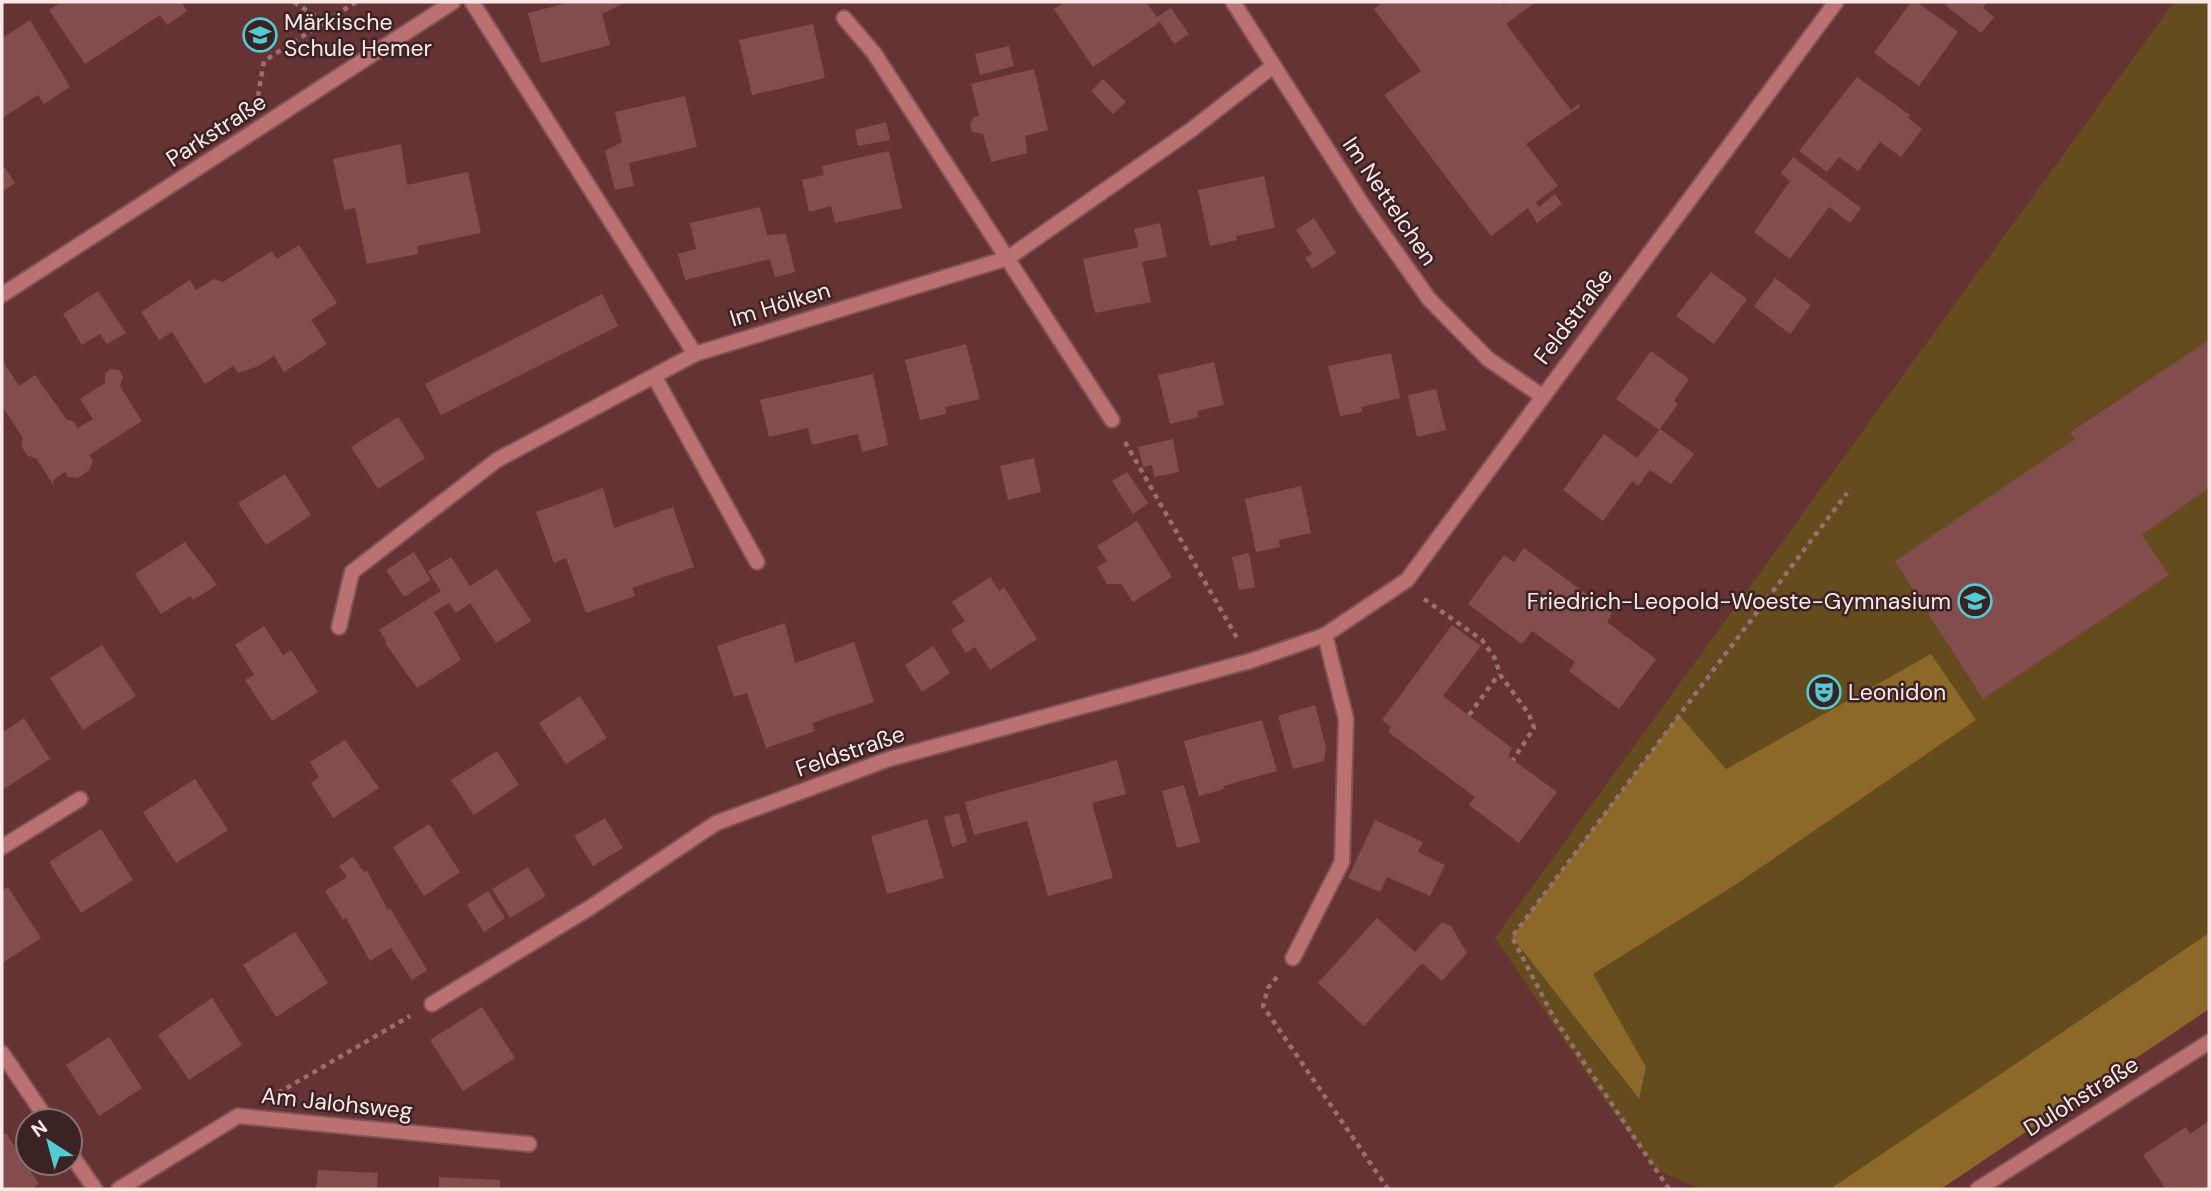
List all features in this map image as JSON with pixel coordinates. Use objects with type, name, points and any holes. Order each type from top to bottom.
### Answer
[{"type":"street","name":"Parkstraße","points":[[2,295],[453,2]]},
{"type":"street","points":[[472,2],[695,354]]},
{"type":"street","name":"Im Nettelchen","points":[[1233,2],[1364,207],[1429,299],[1488,359],[1542,396]]},
{"type":"street","name":"Feldstraße","points":[[432,1004],[591,907],[716,823],[889,759],[1250,661],[1325,635],[1407,580],[1836,2]]},
{"type":"street","points":[[844,18],[874,53],[1112,421]]},
{"type":"street","name":"Im Hölken","points":[[339,626],[352,572],[497,460],[695,354],[1008,258],[1191,130],[1273,66]]},
{"type":"street","points":[[654,376],[757,562]]},
{"type":"street","points":[[1293,958],[1342,862],[1346,719],[1325,635]]},
{"type":"street","points":[[2,847],[80,799]]},
{"type":"street","name":"Dulohstraße","points":[[1978,1189],[2209,1042]]},
{"type":"street","points":[[2,1053],[39,1107]]},
{"type":"street","name":"Am Jalohsweg","points":[[119,1189],[238,1116],[529,1144]]},
{"type":"street","points":[[84,1173],[95,1189]]},
{"type":"path","points":[[294,2],[324,22]]},
{"type":"path","points":[[251,135],[264,61],[356,2]]},
{"type":"path","points":[[1112,421],[1250,661]]},
{"type":"path","points":[[1669,1189],[1555,1018],[1512,937],[1847,493]]},
{"type":"path","points":[[1407,580],[1429,604],[1482,640],[1499,673],[1529,714],[1534,728],[1513,760]]},
{"type":"path","points":[[1469,715],[1499,673]]},
{"type":"path","points":[[1293,958],[1268,988],[1263,1006],[1388,1189]]},
{"type":"path","points":[[238,1116],[432,1004]]},
{"type":"shaded area","name":"Friedrich-Leopold-Woeste-Gymnasium","points":[[2174,2],[2209,2],[2209,340],[2070,431],[2075,439],[1896,561],[1983,698],[2142,535],[2209,488],[2209,933],[1830,1189],[1701,1189],[1656,1170],[1602,1096],[1495,938]],"holes":[[[1931,654],[1735,885],[1593,974],[1638,1099],[1513,937],[1679,716],[1726,769]]]},
{"type":"shaded area","points":[[1931,654],[1976,720],[1735,885],[1593,974],[1646,1067],[1639,1099],[1512,937],[1679,715],[1726,769]]},
{"type":"shaded area","points":[[2209,933],[2209,1009],[1941,1189],[1830,1189]]},
{"type":"building","points":[[62,2],[181,2],[187,11],[167,25],[160,15],[85,64],[49,10]]},
{"type":"building","points":[[571,2],[626,2],[602,14],[610,45],[541,63],[528,13]]},
{"type":"building","points":[[1065,2],[1146,2],[1157,17],[1171,8],[1189,34],[1174,44],[1160,22],[1093,67],[1054,9]]},
{"type":"building","points":[[1383,2],[1501,2],[1503,5],[1508,2],[1536,2],[1506,24],[1571,110],[1579,104],[1580,107],[1526,144],[1558,186],[1536,202],[1539,207],[1555,194],[1562,204],[1537,223],[1528,208],[1491,236],[1384,95],[1421,71],[1374,9]]},
{"type":"building","points":[[1911,2],[1917,2],[1958,32],[1919,86],[1874,53]]},
{"type":"building","points":[[1947,2],[1987,2],[1983,8],[1994,17],[1981,33],[1945,5]]},
{"type":"building","points":[[30,20],[70,87],[44,104],[38,95],[2,118],[2,38]]},
{"type":"building","points":[[813,24],[825,78],[752,95],[739,40]]},
{"type":"building","points":[[1009,46],[1014,66],[980,75],[975,54]]},
{"type":"building","points":[[1034,69],[1048,130],[1025,136],[1027,153],[991,162],[983,134],[972,132],[970,124],[974,117],[979,116],[971,84]]},
{"type":"building","points":[[1857,77],[1910,115],[1908,118],[1922,129],[1901,157],[1880,142],[1858,171],[1839,157],[1827,172],[1799,151]]},
{"type":"building","points":[[1103,79],[1126,102],[1113,114],[1091,91]]},
{"type":"building","points":[[685,96],[697,147],[629,163],[634,186],[615,190],[605,151],[622,142],[615,112]]},
{"type":"building","points":[[886,122],[890,140],[858,146],[855,130]]},
{"type":"building","points":[[401,144],[407,185],[468,172],[481,233],[417,246],[418,254],[367,264],[355,208],[344,210],[333,159]]},
{"type":"building","points":[[889,151],[902,208],[835,223],[831,206],[809,212],[802,180],[824,175],[822,166]]},
{"type":"building","points":[[1793,157],[1861,208],[1850,223],[1829,207],[1790,259],[1754,232],[1790,181],[1781,173]]},
{"type":"building","points":[[2,164],[15,183],[2,192]]},
{"type":"building","points":[[1264,176],[1275,228],[1236,236],[1237,240],[1210,246],[1198,190]]},
{"type":"building","points":[[760,207],[767,235],[786,234],[795,272],[775,277],[770,259],[685,280],[678,254],[696,249],[690,223]]},
{"type":"building","points":[[1314,218],[1336,253],[1312,269],[1305,258],[1312,254],[1296,230]]},
{"type":"building","points":[[1160,223],[1167,257],[1142,262],[1151,302],[1095,313],[1083,259],[1139,247],[1134,229]]},
{"type":"building","points":[[299,245],[337,303],[311,320],[327,344],[284,372],[274,356],[258,366],[238,373],[233,366],[205,384],[172,332],[159,340],[141,312],[190,280],[196,290],[214,279],[223,282],[272,251],[277,259]]},
{"type":"building","points":[[1711,272],[1747,299],[1714,344],[1676,316]]},
{"type":"building","points":[[1775,278],[1811,305],[1790,334],[1754,306]]},
{"type":"building","points":[[98,291],[126,333],[107,344],[100,334],[82,345],[63,314]]},
{"type":"building","points":[[602,294],[618,326],[441,415],[425,384]]},
{"type":"building","points":[[2209,340],[2209,488],[2142,535],[2169,575],[1983,699],[1895,561],[2075,439],[2070,432]]},
{"type":"building","points":[[966,344],[980,399],[945,407],[946,414],[920,420],[905,360]]},
{"type":"building","points":[[1651,351],[1689,379],[1674,401],[1678,404],[1659,430],[1616,399]]},
{"type":"building","points":[[1391,353],[1400,398],[1361,407],[1362,412],[1340,416],[1328,366]]},
{"type":"building","points":[[2,360],[19,386],[35,375],[66,419],[74,422],[78,428],[93,419],[80,399],[105,383],[105,373],[111,369],[119,370],[123,377],[120,386],[142,421],[89,455],[93,461],[89,470],[78,478],[68,477],[65,472],[53,480],[54,486],[36,458],[28,456],[21,446],[23,438],[4,409],[2,410]]},
{"type":"building","points":[[1214,362],[1224,405],[1197,411],[1199,417],[1170,424],[1158,375]]},
{"type":"building","points":[[873,374],[888,445],[862,452],[858,434],[812,445],[808,428],[769,437],[760,400]]},
{"type":"building","points":[[1436,389],[1446,430],[1417,437],[1408,395]]},
{"type":"building","points":[[398,417],[425,458],[378,489],[351,447]]},
{"type":"building","points":[[1660,429],[1694,454],[1671,484],[1650,470],[1638,486],[1632,481],[1603,521],[1563,490],[1604,434],[1637,458]]},
{"type":"building","points":[[1173,439],[1179,472],[1154,477],[1152,465],[1143,467],[1138,447]]},
{"type":"building","points":[[1034,458],[1041,492],[1008,500],[1000,466]]},
{"type":"building","points":[[1127,472],[1148,503],[1133,514],[1112,481]]},
{"type":"building","points":[[285,474],[311,515],[266,545],[238,503]]},
{"type":"building","points":[[1301,486],[1311,533],[1279,540],[1280,547],[1256,552],[1245,499]]},
{"type":"building","points":[[603,488],[614,528],[673,507],[694,567],[632,588],[635,596],[586,613],[566,558],[554,563],[536,512]]},
{"type":"building","points":[[1137,521],[1172,577],[1133,602],[1121,584],[1107,584],[1097,567],[1107,561],[1097,546]]},
{"type":"building","points":[[185,542],[217,585],[193,600],[190,596],[161,614],[135,574]]},
{"type":"building","points":[[1524,548],[1612,613],[1607,622],[1656,659],[1619,709],[1569,671],[1575,662],[1532,631],[1522,644],[1468,604],[1504,555],[1514,562]]},
{"type":"building","points":[[414,552],[431,580],[404,597],[386,570]]},
{"type":"building","points":[[1249,553],[1255,587],[1239,590],[1232,557]]},
{"type":"building","points":[[451,557],[470,586],[497,569],[531,621],[496,643],[470,603],[456,613],[449,603],[434,612],[461,660],[417,688],[385,643],[387,642],[379,630],[441,591],[428,571]]},
{"type":"building","points":[[990,577],[999,591],[1004,587],[1037,639],[990,670],[975,647],[966,653],[951,630],[965,621],[952,602]]},
{"type":"building","points":[[785,623],[795,663],[854,642],[874,702],[812,723],[815,731],[766,748],[747,693],[734,697],[717,646]]},
{"type":"building","points":[[1452,625],[1481,646],[1443,696],[1512,748],[1508,756],[1557,792],[1519,843],[1469,805],[1475,797],[1388,732],[1391,727],[1382,720]]},
{"type":"building","points":[[264,626],[283,655],[291,650],[318,692],[272,721],[245,680],[254,675],[235,645]]},
{"type":"building","points":[[102,645],[136,696],[83,730],[50,678]]},
{"type":"building","points":[[933,646],[950,673],[922,692],[905,665]]},
{"type":"building","points":[[580,696],[607,738],[566,764],[539,723]]},
{"type":"building","points":[[1315,705],[1326,747],[1324,761],[1293,769],[1278,716]]},
{"type":"building","points":[[24,718],[50,759],[2,790],[2,733]]},
{"type":"building","points":[[1262,720],[1277,771],[1223,786],[1224,789],[1199,796],[1184,741]]},
{"type":"building","points":[[345,740],[379,788],[333,818],[311,783],[319,777],[310,762]]},
{"type":"building","points":[[497,751],[519,785],[474,815],[451,780]]},
{"type":"building","points":[[1117,760],[1126,794],[1092,803],[1113,878],[1048,896],[1027,821],[974,835],[965,802]]},
{"type":"building","points":[[195,779],[228,830],[176,863],[143,812]]},
{"type":"building","points":[[1184,785],[1200,842],[1177,848],[1162,791]]},
{"type":"building","points":[[959,813],[967,842],[952,847],[944,817]]},
{"type":"building","points":[[605,818],[623,848],[593,866],[574,836]]},
{"type":"building","points":[[927,819],[944,878],[887,894],[871,836]]},
{"type":"building","points":[[1375,820],[1423,842],[1418,852],[1445,865],[1430,896],[1387,877],[1380,892],[1348,878]]},
{"type":"building","points":[[429,824],[460,872],[424,896],[393,847]]},
{"type":"building","points":[[101,829],[133,880],[81,913],[49,862]]},
{"type":"building","points":[[353,857],[364,872],[367,871],[388,910],[390,908],[427,970],[412,980],[391,948],[370,961],[346,918],[343,920],[325,891],[347,877],[339,866]]},
{"type":"building","points":[[528,867],[546,896],[510,918],[492,889]]},
{"type":"building","points":[[8,887],[41,938],[2,963],[2,891]]},
{"type":"building","points":[[488,891],[505,918],[484,932],[467,905]]},
{"type":"building","points":[[1377,918],[1415,952],[1442,922],[1451,926],[1467,953],[1442,981],[1422,963],[1364,1026],[1318,983]]},
{"type":"building","points":[[295,932],[328,983],[276,1017],[243,965]]},
{"type":"building","points":[[212,998],[242,1045],[189,1080],[158,1035]]},
{"type":"building","points":[[482,1007],[515,1058],[463,1091],[430,1040]]},
{"type":"building","points":[[109,1037],[142,1088],[99,1116],[66,1065]]},
{"type":"building","points":[[2209,1121],[2209,1189],[2166,1189],[2143,1155],[2186,1127],[2190,1134]]},
{"type":"building","points":[[6,1133],[14,1145],[14,1177],[34,1177],[39,1184],[31,1189],[2,1189],[2,1136]]},
{"type":"building","points":[[318,1170],[378,1173],[377,1189],[316,1189]]},
{"type":"building","points":[[439,1177],[500,1180],[500,1189],[439,1189]]},
{"type":"place","name":"Märkische Schule Hemer","points":[[260,35]]},
{"type":"place","name":"Friedrich-Leopold-Woeste-Gymnasium","points":[[1975,601]]},
{"type":"place","name":"Leonidon","points":[[1824,692]]}]
